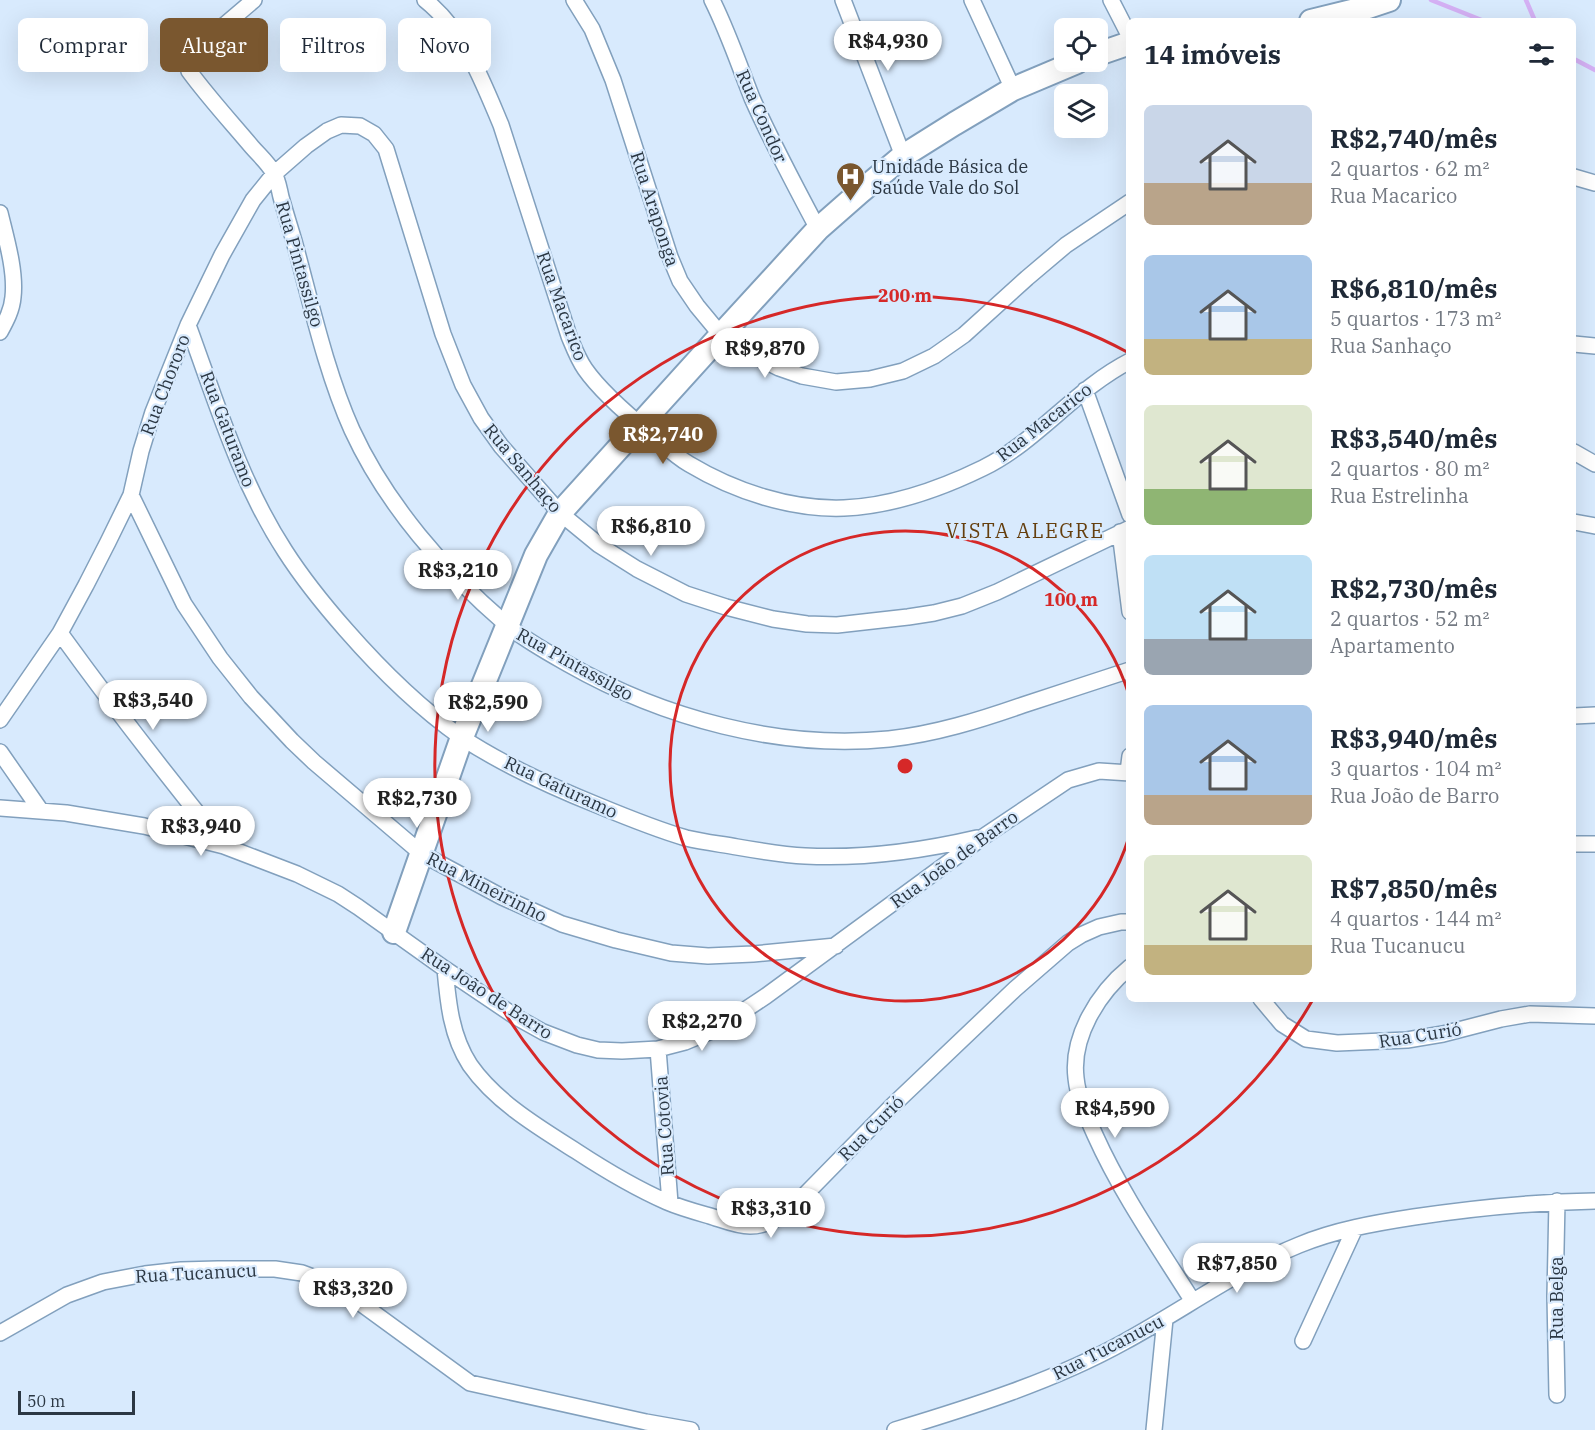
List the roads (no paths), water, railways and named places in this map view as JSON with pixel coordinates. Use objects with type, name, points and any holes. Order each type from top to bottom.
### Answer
[{"type":"street","name":"Rua Pintassilgo","points":[[254,0],[194,51],[189,57],[189,71],[274,174],[341,402],[353,431],[384,488],[427,547],[508,626],[592,678],[639,700],[687,717],[795,739],[854,741],[890,739],[929,732],[990,716],[1126,671]]},
{"type":"street","name":"Rua Macarico","points":[[425,0],[435,8],[458,36],[501,125],[576,354],[593,378],[640,425],[686,463],[712,477],[791,503],[814,506],[844,508],[906,498],[959,479],[1004,456],[1085,390],[1126,363]]},
{"type":"street","name":"Rua Araponga","points":[[574,0],[592,29],[614,80],[670,257],[680,281],[721,335],[748,353],[779,368],[802,376],[836,382],[870,379],[903,371],[934,356],[964,334],[1066,245],[1126,205]]},
{"type":"street","name":"Rua Condor","points":[[712,0],[775,148],[818,229]]},
{"type":"street","points":[[843,0],[903,156]]},
{"type":"street","points":[[972,0],[1013,89]]},
{"type":"street","points":[[1111,0],[1126,30]]},
{"type":"street","points":[[1323,18],[1389,0]]},
{"type":"street","points":[[1108,51],[1126,44]]},
{"type":"street","points":[[394,932],[462,737],[536,555],[560,513],[818,229],[903,156],[1013,89],[1054,72]]},
{"type":"street","name":"Rua Chororo","points":[[0,720],[60,633],[131,495],[153,412],[188,325],[253,200],[274,174],[306,146],[327,131],[341,125],[360,126],[374,134],[386,149]]},
{"type":"street","name":"Rua Sanhaço","points":[[386,149],[443,334],[463,385],[481,418],[501,446],[560,513],[599,545],[686,594],[726,608],[807,624],[837,625],[908,618],[962,606],[997,592],[1125,530]]},
{"type":"street","points":[[1576,178],[1595,183]]},
{"type":"street","points":[[0,213],[9,254],[13,297],[8,316],[0,332]]},
{"type":"street","name":"Rua Gaturamo","points":[[188,325],[247,481],[265,517],[304,579],[388,676],[413,700],[462,737],[529,776],[635,821],[714,843],[804,856],[833,856],[899,852],[983,837]]},
{"type":"street","points":[[1576,344],[1595,346]]},
{"type":"street","points":[[1085,390],[1126,504]]},
{"type":"street","points":[[1576,453],[1595,464]]},
{"type":"street","name":"Rua Mineirinho","points":[[131,495],[184,604],[220,658],[251,697],[306,755],[422,854],[502,897],[562,924],[671,953],[708,956],[836,946]]},
{"type":"street","points":[[1576,522],[1595,525]]},
{"type":"street","points":[[1125,530],[1126,546]]},
{"type":"street","points":[[60,633],[125,722],[224,846]]},
{"type":"street","points":[[1576,716],[1595,715]]},
{"type":"street","points":[[0,752],[41,811]]},
{"type":"street","name":"Rua João de Barro","points":[[0,808],[77,814],[121,822],[224,846],[297,874],[338,894],[516,1017],[543,1032],[560,1040],[597,1050],[622,1051],[658,1049],[685,1042],[709,1032],[766,996],[983,837],[1068,780],[1099,771],[1126,773]]},
{"type":"street","points":[[1576,844],[1595,844]]},
{"type":"street","name":"Rua Curió","points":[[445,969],[449,1012],[460,1048],[481,1079],[508,1104],[608,1172],[670,1203],[748,1226],[761,1225],[775,1220],[791,1209],[892,1106],[1015,990],[1068,944],[1099,927],[1126,922]]},
{"type":"street","points":[[1126,972],[1102,997],[1085,1022],[1076,1048],[1076,1078],[1084,1110],[1105,1157],[1192,1300]]},
{"type":"street","name":"Rua Curió","points":[[1264,1002],[1282,1024],[1306,1039],[1337,1043],[1407,1040],[1530,1014],[1595,1016]]},
{"type":"street","name":"Rua Cotovia","points":[[658,1049],[670,1203]]},
{"type":"street","name":"Rua Tucanucu","points":[[895,1430],[981,1402],[1088,1360],[1124,1343],[1192,1300],[1263,1260],[1301,1244],[1355,1228],[1444,1212],[1557,1201],[1595,1201]]},
{"type":"street","name":"Rua Belga","points":[[1557,1201],[1557,1395]]},
{"type":"street","points":[[1303,1341],[1355,1228]]},
{"type":"street","name":"Rua Tucanucu","points":[[0,1333],[67,1295],[103,1282],[181,1270],[275,1269],[302,1274],[330,1283],[470,1383],[691,1430]]},
{"type":"street","points":[[1154,1430],[1165,1319]]},
{"type":"waterway","points":[[1431,0],[1476,18]]},
{"type":"waterway","points":[[1526,0],[1534,18]]},
{"type":"waterway","points":[[1576,60],[1595,70]]},
{"type":"place","name":"Unidade Básica de Saúde Vale do Sol","points":[[851,202]]},
{"type":"district","name":"VISTA ALEGRE","points":[[1025,530]]}]
